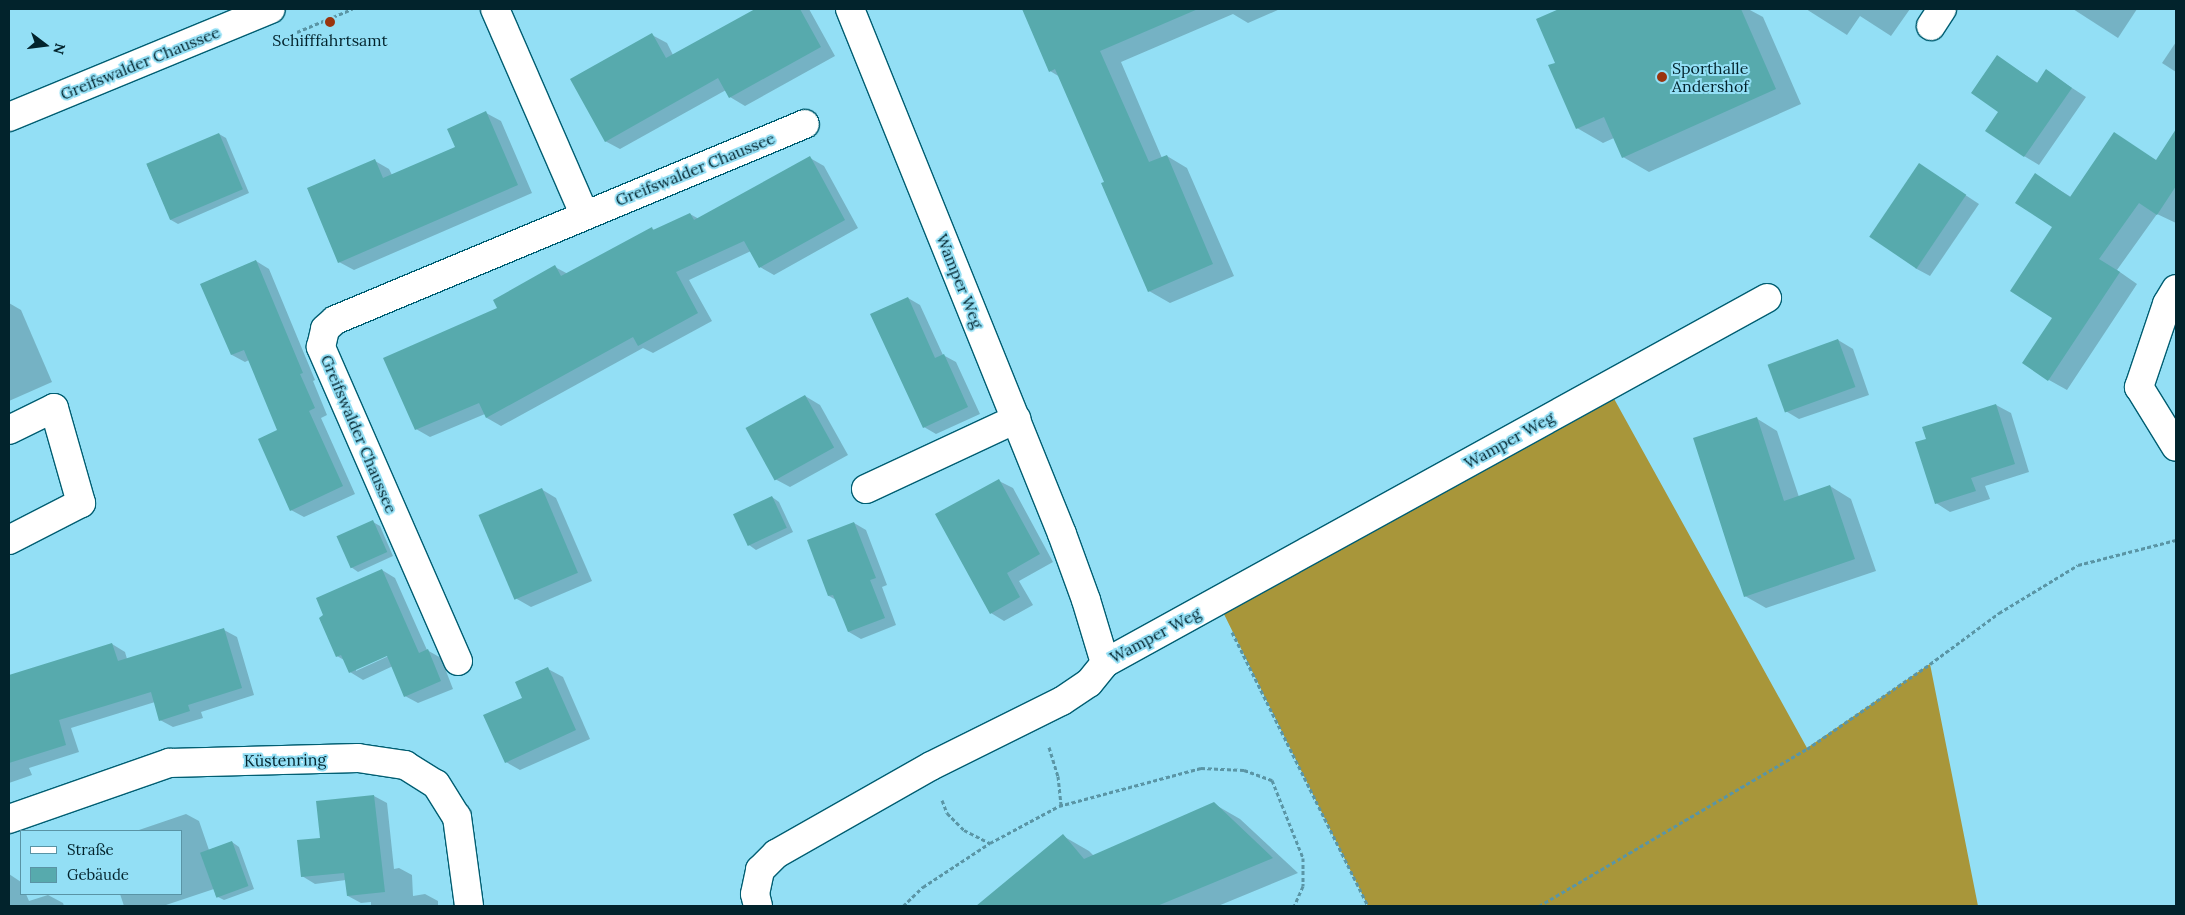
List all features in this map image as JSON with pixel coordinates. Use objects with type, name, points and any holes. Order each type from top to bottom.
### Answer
[{"type":"street","name":"Greifswalder Chaussee","points":[[9,117],[271,9]]},
{"type":"street","points":[[495,9],[584,214]]},
{"type":"street","name":"Wamper Weg","points":[[850,9],[1016,419],[1086,600],[1105,663],[1767,298]]},
{"type":"street","name":"Greifswalder Chaussee","points":[[458,661],[321,347],[324,329],[335,320],[584,214],[805,124]]},
{"type":"street","points":[[2176,289],[2167,304],[2139,387],[2176,447]]},
{"type":"street","points":[[9,430],[54,408],[81,503],[9,540]]},
{"type":"street","points":[[866,489],[1016,419]]},
{"type":"street","points":[[758,906],[755,894],[760,870],[776,854],[931,766],[1039,714],[1089,683],[1105,663]]},
{"type":"street","name":"Küstenring","points":[[9,819],[169,763],[358,758],[405,765],[436,784],[457,818],[469,906]]},
{"type":"path","points":[[1539,906],[1807,748],[1930,664],[1999,612],[2078,565],[2176,540]]},
{"type":"path","points":[[1218,602],[1368,906]]},
{"type":"path","points":[[1039,714],[1058,776],[1061,805]]},
{"type":"path","points":[[931,766],[947,813],[964,830],[990,843]]},
{"type":"path","points":[[903,906],[923,887],[990,843],[1061,805],[1201,768],[1244,770],[1272,780],[1304,858],[1303,886],[1294,906]]},
{"type":"shaded area","points":[[1607,386],[1807,748],[1930,664],[1978,906],[1368,906],[1218,602]]},
{"type":"building","points":[[755,9],[800,9],[821,47],[729,98],[718,78],[605,142],[570,79],[652,33],[666,58]]},
{"type":"building","points":[[1022,9],[1198,9],[1100,51],[1149,162],[1167,155],[1213,264],[1148,292],[1101,183],[1104,182],[1055,69],[1049,72]]},
{"type":"building","name":"Sporthalle Andershof","points":[[1559,9],[1741,9],[1776,89],[1622,158],[1604,117],[1576,129],[1548,65],[1555,63],[1536,19]]},
{"type":"building","points":[[1997,55],[2037,83],[2046,69],[2072,88],[2024,157],[1985,131],[1998,112],[1971,93]]},
{"type":"building","points":[[486,111],[518,185],[338,263],[307,188],[375,159],[383,178],[455,147],[447,129]]},
{"type":"building","points":[[2176,129],[2176,186],[2157,215],[2139,203],[2099,259],[2120,272],[2048,381],[2022,363],[2052,318],[2010,291],[2052,227],[2015,203],[2035,173],[2070,197],[2114,132],[2156,160]]},
{"type":"building","points":[[219,133],[243,189],[170,220],[146,164]]},
{"type":"building","points":[[810,156],[845,220],[759,268],[744,241],[676,272],[698,313],[638,346],[633,337],[486,418],[479,403],[415,430],[383,358],[497,308],[493,300],[555,265],[561,276],[652,227],[653,230],[690,213],[694,220]]},
{"type":"building","points":[[1919,163],[1966,195],[1916,269],[1869,237]]},
{"type":"building","points":[[256,260],[303,373],[300,374],[315,408],[309,411],[343,486],[290,511],[258,439],[277,430],[244,350],[231,355],[200,284]]},
{"type":"building","points":[[908,297],[935,358],[944,354],[968,407],[923,428],[870,314]]},
{"type":"building","points":[[1838,339],[1855,387],[1785,413],[1768,365]]},
{"type":"building","points":[[805,395],[834,447],[775,480],[746,428]]},
{"type":"building","points":[[1996,404],[2015,464],[1971,478],[1976,491],[1935,504],[1915,442],[1926,439],[1922,427]]},
{"type":"building","points":[[1757,417],[1784,501],[1830,485],[1855,559],[1744,597],[1693,438]]},
{"type":"building","points":[[999,479],[1040,554],[1007,573],[1020,597],[990,614],[935,514]]},
{"type":"building","points":[[542,488],[578,573],[514,600],[478,515]]},
{"type":"building","points":[[772,496],[787,528],[748,546],[733,514]]},
{"type":"building","points":[[373,520],[387,552],[351,568],[336,536]]},
{"type":"building","points":[[854,522],[876,578],[870,580],[885,618],[848,632],[833,595],[828,596],[807,540]]},
{"type":"building","points":[[382,569],[419,653],[428,649],[441,681],[404,697],[387,656],[349,673],[341,655],[336,657],[319,618],[323,615],[316,598]]},
{"type":"building","points":[[224,628],[242,688],[188,705],[190,711],[159,721],[151,692],[59,720],[66,745],[9,763],[9,675],[112,643],[118,661]]},
{"type":"building","points":[[548,667],[576,730],[505,763],[483,715],[522,698],[515,682]]},
{"type":"building","points":[[374,795],[385,892],[347,896],[344,873],[301,877],[297,840],[320,838],[316,801]]},
{"type":"building","points":[[1214,802],[1273,858],[1157,906],[976,906],[1063,834],[1084,859]]},
{"type":"building","points":[[232,841],[248,886],[216,898],[200,853]]},
{"type":"place","name":"Schifffahrtsamt","points":[[330,22]]},
{"type":"place","name":"Sporthalle Andershof","points":[[1662,77]]}]
